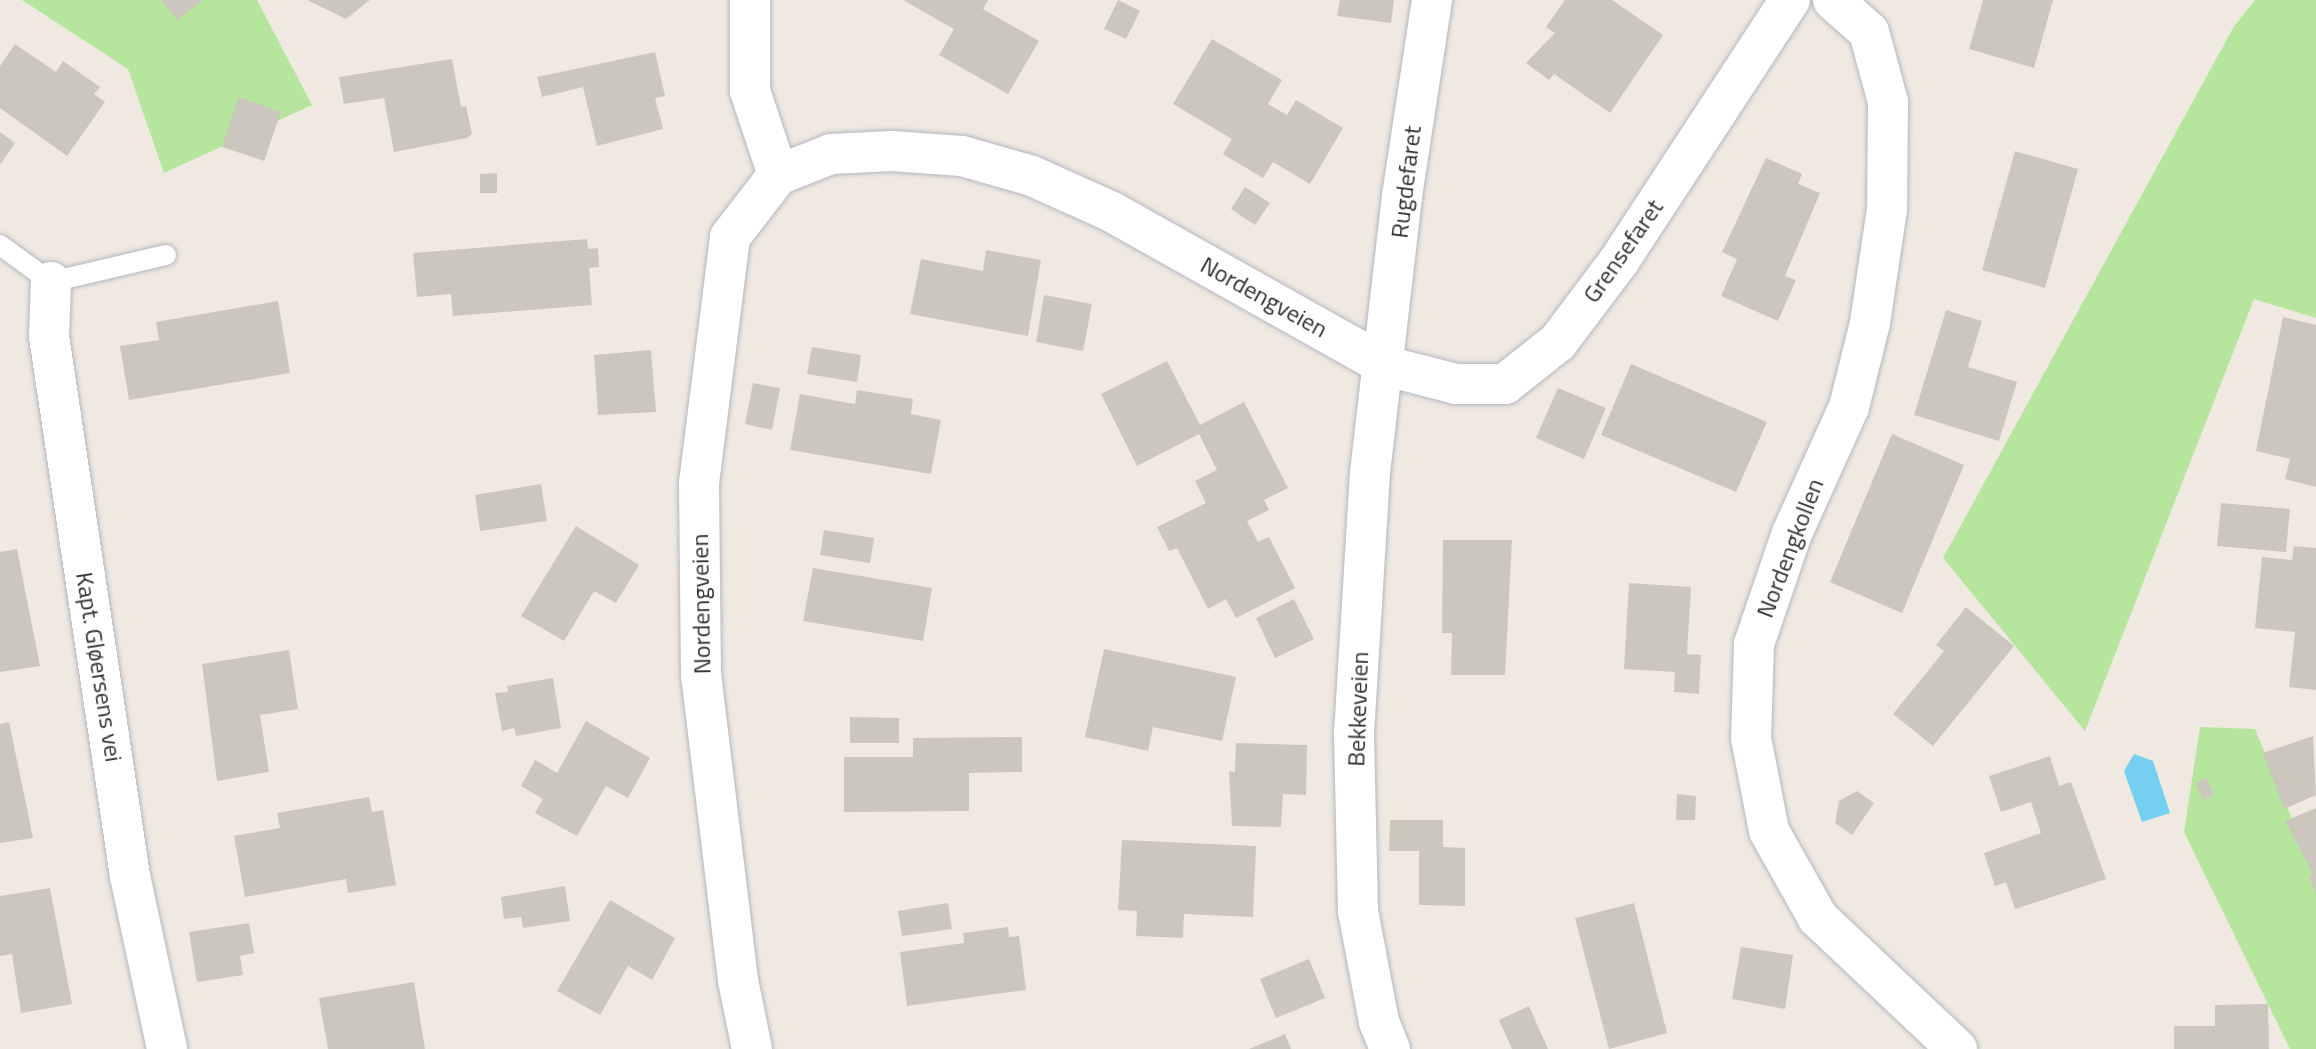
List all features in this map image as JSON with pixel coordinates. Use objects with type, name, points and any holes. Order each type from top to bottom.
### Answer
[{"type":"street","points":[[750,0],[750,91],[778,175]]},
{"type":"street","name":"Rugdefaret","points":[[1386,366],[1402,196],[1432,0]]},
{"type":"street","name":"Grensefaret","points":[[1386,366],[1456,384],[1505,384],[1558,342],[1619,261],[1790,0]]},
{"type":"street","name":"Nordengkollen","points":[[1833,0],[1869,32],[1888,102],[1887,209],[1870,323],[1849,407],[1792,533],[1754,644],[1751,738],[1769,831],[1818,918],[1957,1049]]},
{"type":"street","name":"Nordengveien","points":[[752,1049],[738,980],[701,675],[699,483],[730,237],[778,175],[831,154],[892,151],[962,156],[1032,176],[1112,212],[1386,366]]},
{"type":"street","name":"Kapt. Gløersens vei","points":[[51,282],[49,336],[130,876],[167,1049]]},
{"type":"street","name":"Bekkeveien","points":[[1386,366],[1370,473],[1354,734],[1358,911],[1379,1022],[1390,1049]]},
{"type":"lane","points":[[0,245],[51,282],[166,255]]},
{"type":"green space","points":[[22,0],[257,0],[312,105],[164,173],[128,69]]},
{"type":"green space","points":[[2255,0],[2316,0],[2316,318],[2254,299],[2085,731],[1943,558],[2233,28]]},
{"type":"green space","points":[[2200,727],[2255,729],[2316,878],[2316,1049],[2290,1049],[2184,832]]},
{"type":"water","points":[[2134,754],[2153,761],[2170,813],[2142,822],[2124,771]]},
{"type":"building","points":[[161,0],[203,0],[177,20]]},
{"type":"building","points":[[307,0],[370,0],[346,19]]},
{"type":"building","points":[[903,0],[988,0],[983,9],[1039,41],[1008,94],[939,55],[954,29]]},
{"type":"building","points":[[1118,0],[1140,11],[1126,39],[1104,29]]},
{"type":"building","points":[[1340,0],[1394,0],[1391,23],[1337,16]]},
{"type":"building","points":[[1565,0],[1612,0],[1663,35],[1610,113],[1554,74],[1549,80],[1526,63],[1555,33],[1546,27]]},
{"type":"building","points":[[1983,0],[2053,0],[2034,68],[1969,49]]},
{"type":"building","points":[[1212,39],[1282,80],[1268,104],[1287,115],[1296,100],[1343,128],[1310,184],[1273,162],[1263,178],[1223,154],[1232,139],[1173,104]]},
{"type":"building","points":[[15,44],[56,72],[63,61],[100,87],[94,94],[105,102],[67,156],[0,108],[0,66]]},
{"type":"building","points":[[655,52],[665,96],[655,98],[663,129],[597,146],[583,87],[542,97],[537,77]]},
{"type":"building","points":[[452,59],[461,107],[466,106],[472,134],[467,138],[394,152],[384,98],[344,104],[339,77]]},
{"type":"building","points":[[239,97],[281,112],[264,161],[222,147]]},
{"type":"building","points":[[0,132],[15,143],[0,165]]},
{"type":"building","points":[[2015,151],[2078,169],[2045,288],[1982,270]]},
{"type":"building","points":[[1766,158],[1802,174],[1798,184],[1820,193],[1785,276],[1796,280],[1778,321],[1721,296],[1737,259],[1722,252]]},
{"type":"building","points":[[497,173],[497,193],[480,193],[480,174]]},
{"type":"building","points":[[1245,187],[1270,203],[1255,225],[1231,209]]},
{"type":"building","points":[[587,239],[588,249],[598,248],[599,267],[589,268],[592,305],[453,316],[451,294],[417,297],[413,253]]},
{"type":"building","points":[[986,250],[1041,260],[1028,336],[910,314],[921,259],[983,271]]},
{"type":"building","points":[[1044,295],[1092,304],[1083,351],[1036,342]]},
{"type":"building","points":[[278,301],[290,373],[129,400],[120,346],[159,340],[156,322]]},
{"type":"building","points":[[1946,310],[1982,321],[1968,367],[2017,382],[1999,441],[1914,415]]},
{"type":"building","points":[[2283,317],[2316,325],[2316,487],[2285,479],[2290,459],[2256,451]]},
{"type":"building","points":[[812,347],[861,355],[857,382],[807,374]]},
{"type":"building","points":[[651,350],[656,412],[598,415],[594,355]]},
{"type":"building","points":[[1167,361],[1200,425],[1244,402],[1288,488],[1264,500],[1269,510],[1247,521],[1258,542],[1269,537],[1295,588],[1236,618],[1226,599],[1208,609],[1177,548],[1169,551],[1157,527],[1206,503],[1195,481],[1217,470],[1199,434],[1137,466],[1101,394]]},
{"type":"building","points":[[1631,364],[1767,422],[1736,492],[1601,435]]},
{"type":"building","points":[[753,383],[780,388],[772,430],[745,424]]},
{"type":"building","points":[[1558,388],[1606,408],[1584,459],[1536,438]]},
{"type":"building","points":[[857,390],[913,399],[911,414],[941,420],[931,474],[790,450],[800,394],[855,404]]},
{"type":"building","points":[[1892,434],[1964,465],[1902,613],[1830,582]]},
{"type":"building","points":[[541,484],[547,521],[480,531],[475,495]]},
{"type":"building","points":[[2221,503],[2290,509],[2286,552],[2217,546]]},
{"type":"building","points":[[576,526],[639,565],[616,603],[594,591],[564,641],[521,616]]},
{"type":"building","points":[[824,530],[874,538],[870,563],[820,555]]},
{"type":"building","points":[[1443,540],[1512,540],[1505,675],[1451,675],[1452,633],[1442,633]]},
{"type":"building","points":[[2294,546],[2316,548],[2316,690],[2289,687],[2295,632],[2255,628],[2262,557],[2292,560]]},
{"type":"building","points":[[17,549],[40,666],[0,672],[0,552]]},
{"type":"building","points":[[813,568],[932,588],[923,641],[803,621]]},
{"type":"building","points":[[1629,583],[1691,587],[1687,654],[1701,655],[1699,694],[1674,692],[1675,672],[1624,669]]},
{"type":"building","points":[[1294,599],[1314,639],[1275,658],[1256,618]]},
{"type":"building","points":[[1966,607],[2014,646],[1933,746],[1893,714],[1944,651],[1936,645]]},
{"type":"building","points":[[1104,649],[1236,677],[1222,741],[1153,727],[1148,751],[1085,737]]},
{"type":"building","points":[[289,650],[298,709],[260,715],[269,772],[217,781],[202,664]]},
{"type":"building","points":[[553,678],[561,728],[516,736],[514,728],[502,731],[495,693],[508,692],[507,686]]},
{"type":"building","points":[[850,717],[899,718],[899,743],[850,743]]},
{"type":"building","points":[[586,721],[650,758],[628,798],[606,786],[577,836],[535,813],[543,799],[521,786],[535,760],[557,773]]},
{"type":"building","points":[[9,722],[33,838],[0,843],[0,724]]},
{"type":"building","points":[[2313,736],[2316,795],[2284,809],[2263,753]]},
{"type":"building","points":[[1022,737],[1022,772],[969,773],[969,811],[844,812],[844,757],[913,757],[913,738]]},
{"type":"building","points":[[1236,743],[1307,745],[1306,795],[1283,794],[1281,827],[1232,826],[1229,771],[1235,772]]},
{"type":"building","points":[[2050,756],[2059,786],[2071,782],[2106,879],[2015,909],[2006,882],[1995,886],[1984,853],[2041,833],[2031,802],[2001,812],[1989,776]]},
{"type":"building","points":[[2207,778],[2214,795],[2203,800],[2196,783]]},
{"type":"building","points":[[1857,791],[1874,803],[1852,835],[1835,823],[1839,801]]},
{"type":"building","points":[[1677,794],[1696,796],[1695,820],[1676,820]]},
{"type":"building","points":[[369,797],[372,812],[383,810],[396,885],[348,893],[346,879],[245,897],[234,836],[280,828],[277,813]]},
{"type":"building","points":[[2316,808],[2316,894],[2309,876],[2313,874],[2285,821]]},
{"type":"building","points":[[1390,820],[1443,820],[1443,847],[1465,848],[1465,906],[1419,905],[1419,851],[1389,851]]},
{"type":"building","points":[[1122,840],[1256,846],[1253,917],[1184,914],[1183,938],[1136,936],[1137,911],[1118,910]]},
{"type":"building","points":[[565,886],[570,921],[523,928],[521,917],[504,919],[501,897]]},
{"type":"building","points":[[50,888],[72,1004],[21,1013],[12,954],[0,956],[0,896]]},
{"type":"building","points":[[610,900],[675,938],[652,980],[628,966],[600,1015],[557,991]]},
{"type":"building","points":[[948,903],[952,929],[902,936],[898,911]]},
{"type":"building","points":[[1634,903],[1667,1033],[1609,1049],[1575,918]]},
{"type":"building","points":[[249,923],[254,953],[240,956],[243,975],[197,982],[189,932]]},
{"type":"building","points":[[1008,927],[1009,937],[1019,936],[1026,990],[907,1006],[900,952],[964,943],[963,933]]},
{"type":"building","points":[[1741,947],[1793,955],[1785,1009],[1732,999]]},
{"type":"building","points":[[1309,959],[1325,998],[1276,1018],[1260,979]]},
{"type":"building","points":[[414,982],[425,1049],[328,1049],[319,998]]},
{"type":"building","points":[[2268,1004],[2269,1049],[2174,1049],[2174,1026],[2215,1026],[2215,1005]]},
{"type":"building","points":[[1529,1006],[1548,1049],[1512,1049],[1499,1020]]},
{"type":"building","points":[[1285,1034],[1291,1049],[1249,1049]]}]
